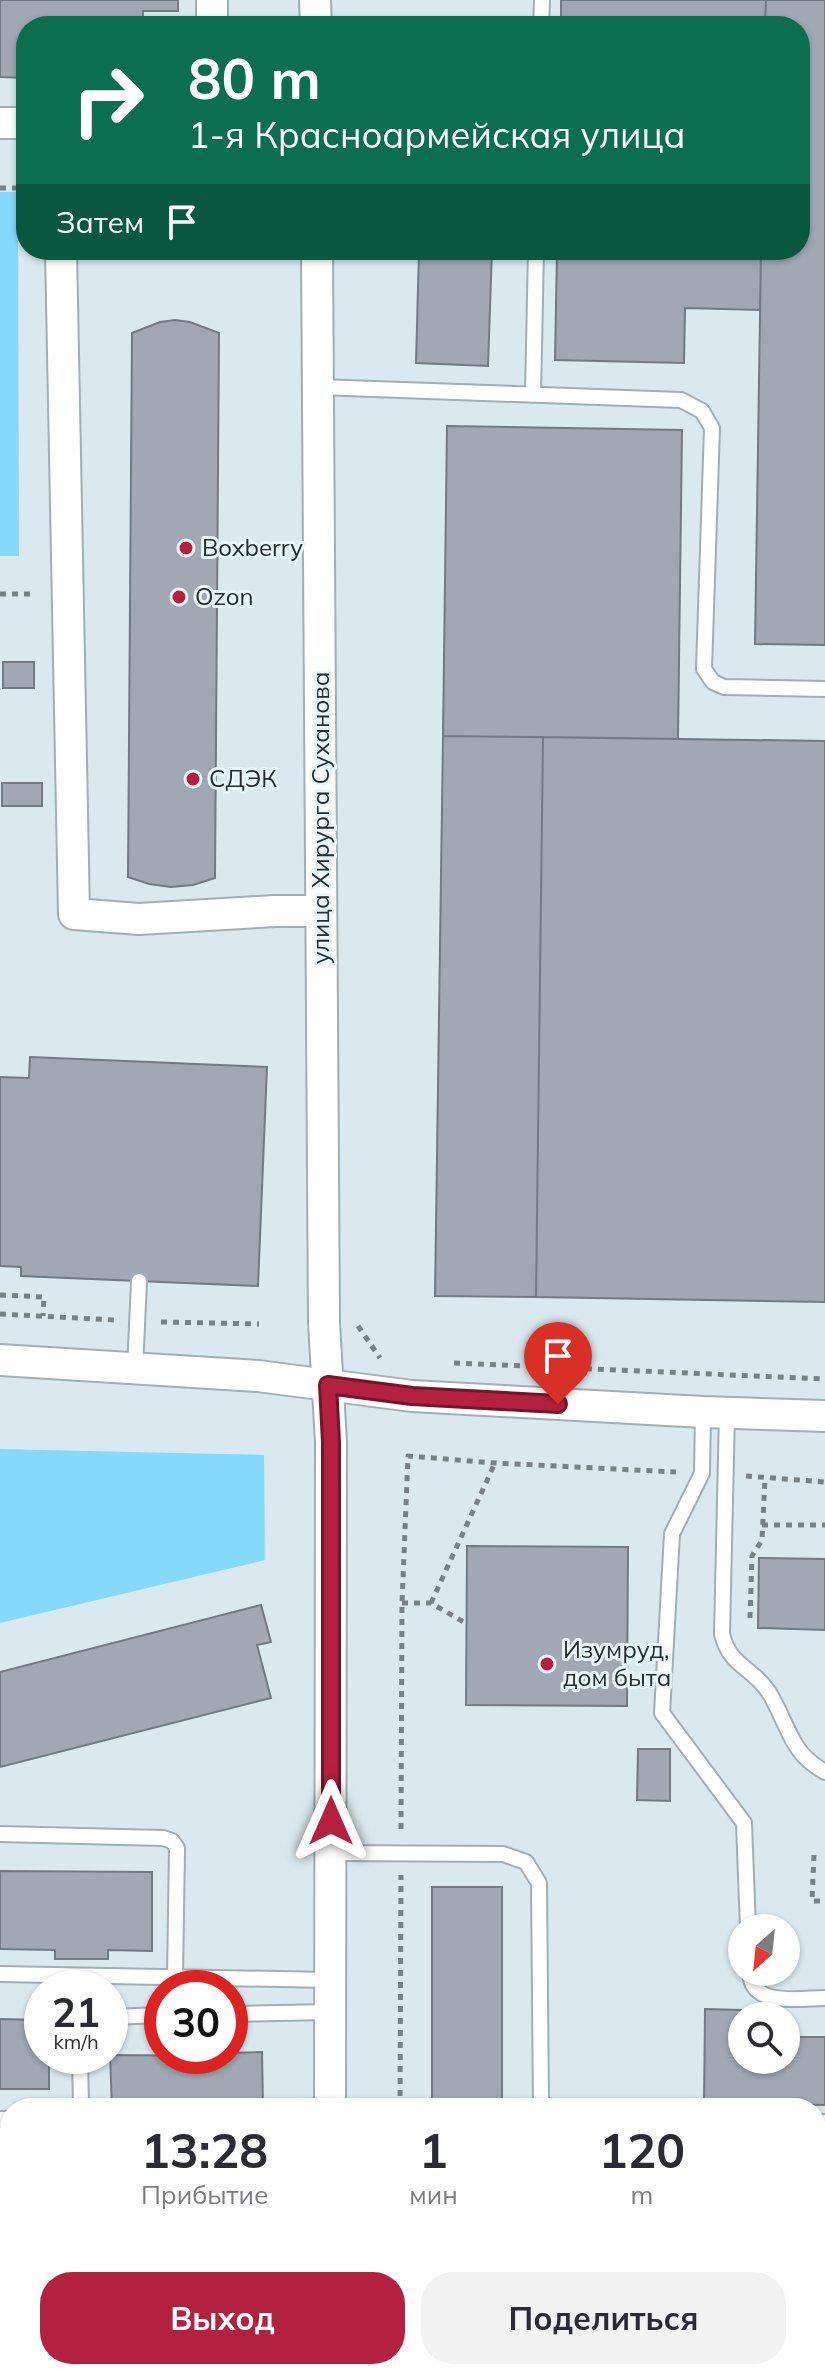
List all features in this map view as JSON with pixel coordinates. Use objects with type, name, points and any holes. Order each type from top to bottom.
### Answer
[{"type":"street","points":[[61,260],[74,914],[139,919],[321,911]]},
{"type":"street","name":"улица Хирурга Суханова","points":[[317,260],[324,1323],[331,1442],[330,2098]]},
{"type":"street","points":[[0,1360],[258,1376],[412,1396],[825,1416]]},
{"type":"lane","points":[[533,395],[536,260]]},
{"type":"lane","points":[[318,387],[681,400],[702,411],[712,428],[704,669],[713,682],[724,687],[825,689]]},
{"type":"lane","points":[[135,1369],[139,1281]]},
{"type":"lane","points":[[715,1412],[702,1473],[672,1534],[662,1713],[744,1823],[747,1914]]},
{"type":"lane","points":[[715,1412],[725,1475],[722,1634],[725,1647],[732,1659],[748,1669],[768,1690],[803,1756],[825,1772]]},
{"type":"lane","points":[[0,1834],[163,1838],[172,1841],[177,1848],[175,1970]]},
{"type":"lane","points":[[331,1853],[503,1854],[526,1862],[539,1883],[541,2098]]},
{"type":"lane","points":[[0,1974],[144,1977]]},
{"type":"lane","points":[[248,1979],[330,1980]]},
{"type":"lane","points":[[754,1986],[757,1992],[769,1997],[825,1998]]},
{"type":"lane","points":[[248,2014],[330,2012]]},
{"type":"lane","points":[[80,2074],[81,2098]]},
{"type":"path","points":[[0,1295],[44,1297],[43,1316]]},
{"type":"path","points":[[358,1326],[378,1358],[390,1359]]},
{"type":"path","points":[[445,1362],[825,1379]]},
{"type":"path","points":[[400,2098],[402,1603],[408,1456],[702,1473]]},
{"type":"path","points":[[431,1603],[495,1463]]},
{"type":"path","points":[[725,1475],[825,1482]]},
{"type":"path","points":[[748,1669],[752,1556],[762,1540],[765,1478]]},
{"type":"path","points":[[762,1525],[825,1525]]},
{"type":"path","points":[[402,1603],[431,1603],[467,1624]]},
{"type":"path","points":[[814,1855],[812,1901],[825,1901]]},
{"type":"shaded area","points":[[0,192],[16,192],[19,556],[0,556]]},
{"type":"shaded area","points":[[0,1449],[264,1455],[265,1560],[0,1623]]},
{"type":"building","points":[[0,0],[178,0],[178,11],[143,11],[143,16],[16,16],[16,78],[0,77]]},
{"type":"building","points":[[561,0],[766,0],[765,16],[561,16]]},
{"type":"building","points":[[766,0],[825,0],[825,645],[755,644],[761,260],[810,260],[810,16],[765,16]]},
{"type":"building","points":[[419,260],[492,260],[488,366],[416,363]]},
{"type":"building","points":[[557,260],[761,260],[760,310],[685,308],[684,363],[555,360]]},
{"type":"building","points":[[175,320],[219,333],[215,878],[193,885],[171,887],[128,877],[132,333],[160,322]]},
{"type":"building","points":[[447,426],[682,430],[678,739],[443,736]]},
{"type":"building","points":[[3,662],[34,662],[34,688],[3,688]]},
{"type":"building","points":[[443,736],[543,737],[536,1297],[435,1296]]},
{"type":"building","points":[[543,737],[825,741],[825,1302],[536,1297]]},
{"type":"building","points":[[2,783],[42,783],[42,806],[2,806]]},
{"type":"building","points":[[30,1057],[267,1067],[258,1286],[21,1276],[21,1267],[0,1266],[0,1077],[29,1078]]},
{"type":"building","name":"Изумруд, дом быта","points":[[467,1546],[628,1547],[627,1706],[466,1705]]},
{"type":"building","points":[[759,1558],[825,1559],[825,1630],[758,1628]]},
{"type":"building","points":[[261,1605],[271,1642],[257,1645],[271,1698],[0,1767],[0,1672]]},
{"type":"building","points":[[638,1749],[670,1749],[670,1801],[637,1800]]},
{"type":"building","points":[[0,1871],[152,1872],[152,1951],[108,1950],[108,1959],[55,1959],[55,1950],[0,1949]]},
{"type":"building","points":[[432,1887],[502,1887],[502,2098],[432,2098]]},
{"type":"building","points":[[705,2009],[728,2010],[728,2074],[800,2074],[800,2037],[825,2037],[825,2098],[704,2098]]},
{"type":"building","points":[[0,2019],[24,2020],[24,2074],[49,2074],[49,2089],[0,2089]]},
{"type":"building","points":[[248,2052],[262,2052],[263,2098],[112,2098],[111,2074],[128,2074],[128,2055],[144,2055],[144,2074],[248,2074]]},
{"type":"place","name":"Boxberry","points":[[186,548]]},
{"type":"place","name":"Ozon","points":[[179,597]]},
{"type":"place","name":"СДЭК","points":[[193,779]]},
{"type":"place","name":"Изумруд, дом быта","points":[[547,1664]]},
{"type":"route","points":[[331,1821],[331,1442],[328,1385],[412,1396],[558,1404]]}]
